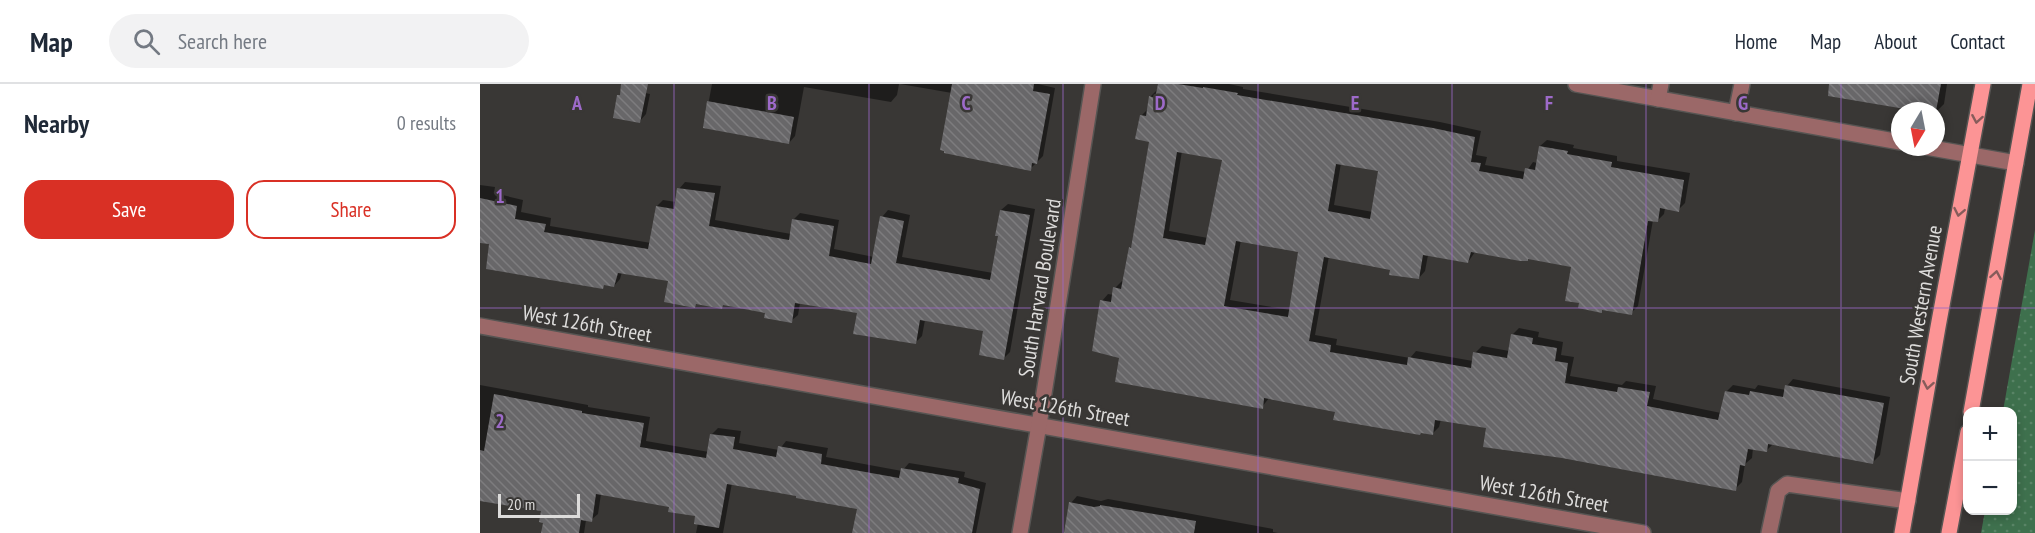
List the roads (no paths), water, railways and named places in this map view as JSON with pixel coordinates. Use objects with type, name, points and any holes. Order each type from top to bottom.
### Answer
[{"type":"main road","name":"South Western Avenue","points":[[1902,533],[1983,84]]},
{"type":"main road","points":[[1972,407],[2030,84]]},
{"type":"main road","points":[[1949,533],[1963,459]]},
{"type":"street","name":"South Harvard Boulevard","points":[[1020,533],[1093,84]]},
{"type":"street","points":[[1576,84],[1660,91],[1736,113],[1891,140]]},
{"type":"street","points":[[1736,113],[1742,84]]},
{"type":"street","points":[[1945,150],[2016,163]]},
{"type":"street","name":"West 126th Street","points":[[480,326],[1643,533]]},
{"type":"street","points":[[1769,533],[1778,491],[1787,484],[1908,501]]}]
